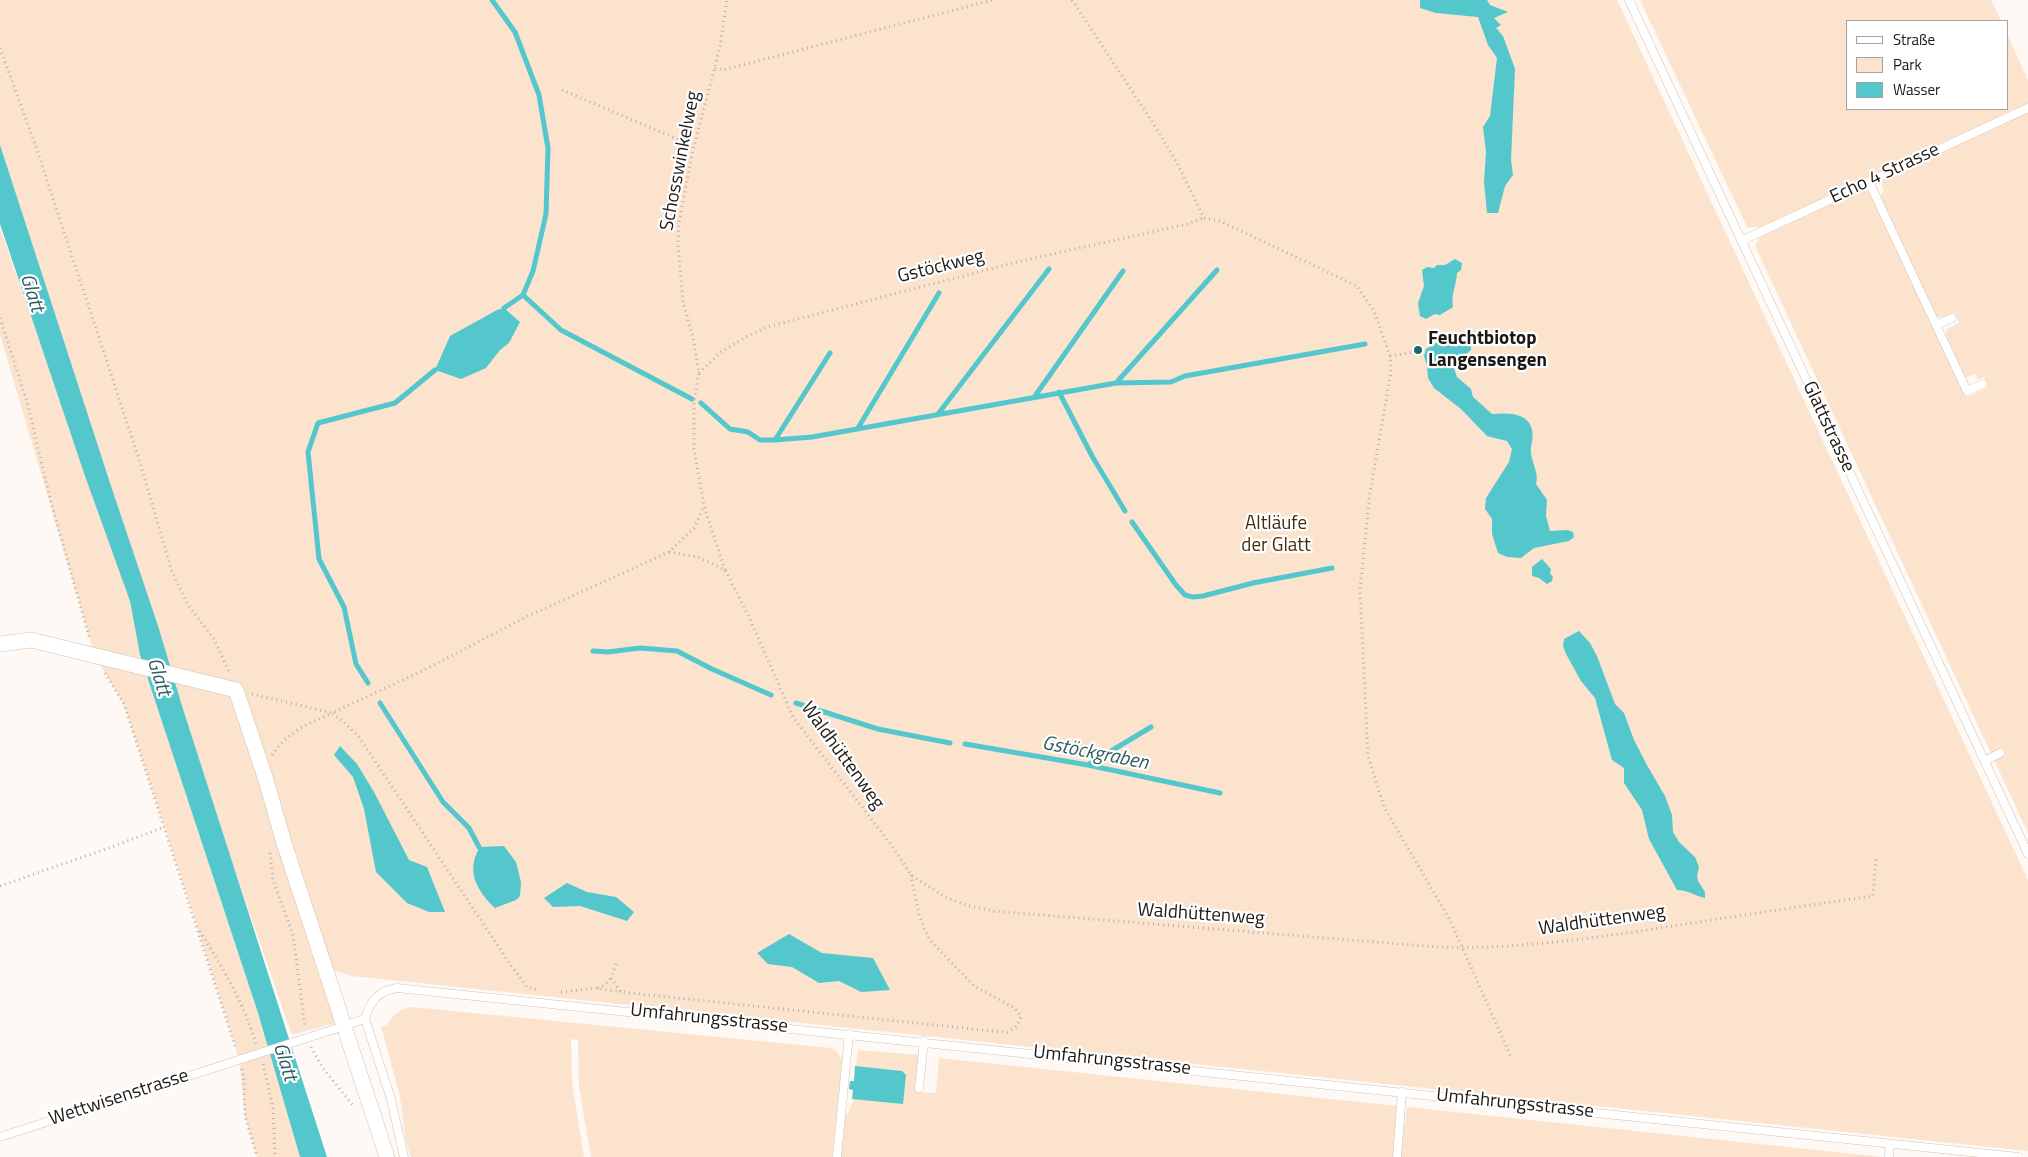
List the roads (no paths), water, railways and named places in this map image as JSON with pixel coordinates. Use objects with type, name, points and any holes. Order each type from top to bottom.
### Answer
[{"type":"street","points":[[0,644],[32,640],[236,690],[266,780],[341,1026],[387,1157]]},
{"type":"lane","name":"Glattstrasse","points":[[1629,0],[2028,854]]},
{"type":"lane","name":"Echo 4 Strasse","points":[[1741,240],[2028,108]]},
{"type":"lane","points":[[1869,182],[1967,391],[1983,384]]},
{"type":"lane","points":[[1936,325],[1952,318]]},
{"type":"lane","points":[[1985,761],[2000,753]]},
{"type":"lane","name":"Umfahrungsstrasse","points":[[365,1019],[368,1009],[378,994],[397,988],[924,1041],[2018,1157]]},
{"type":"lane","points":[[365,1019],[391,1099],[404,1157]]},
{"type":"lane","name":"Wettwisenstrasse","points":[[0,1137],[256,1051],[365,1019]]},
{"type":"lane","points":[[837,1157],[849,1034]]},
{"type":"lane","points":[[919,1088],[924,1041]]},
{"type":"lane","points":[[1397,1157],[1402,1092]]},
{"type":"lane","points":[[1889,1157],[1890,1144]]},
{"type":"water","points":[[1420,0],[1487,0],[1490,5],[1508,12],[1494,18],[1501,25],[1496,28],[1503,36],[1515,69],[1511,160],[1513,175],[1505,186],[1498,213],[1487,213],[1484,182],[1486,152],[1483,127],[1490,116],[1497,58],[1488,45],[1478,17],[1436,13],[1420,8]]},
{"type":"water","name":"Glatt","points":[[0,145],[159,629],[327,1157],[300,1157],[258,1013],[140,655],[130,601],[85,476],[0,224]]},
{"type":"water","points":[[1455,259],[1462,263],[1461,270],[1457,273],[1453,307],[1440,315],[1435,314],[1426,319],[1420,316],[1418,303],[1424,286],[1422,270],[1427,267],[1434,268],[1437,265],[1445,265]]},
{"type":"water","points":[[504,308],[520,322],[509,343],[500,350],[486,368],[461,379],[435,370],[450,336]]},
{"type":"water","points":[[1458,340],[1468,340],[1471,343],[1471,350],[1464,356],[1451,360],[1457,377],[1471,389],[1473,397],[1492,414],[1516,415],[1522,417],[1530,424],[1532,430],[1531,454],[1536,473],[1536,484],[1547,500],[1546,516],[1550,531],[1567,530],[1573,532],[1574,537],[1569,541],[1534,548],[1521,558],[1507,557],[1498,553],[1492,534],[1492,519],[1485,509],[1486,498],[1509,462],[1512,449],[1507,441],[1487,436],[1461,409],[1434,388],[1428,378],[1424,356],[1426,349],[1438,342],[1452,343]]},
{"type":"water","points":[[1542,559],[1551,569],[1550,573],[1553,577],[1552,581],[1547,584],[1539,578],[1532,576],[1532,567]]},
{"type":"water","points":[[1579,631],[1590,643],[1597,656],[1615,704],[1624,713],[1634,740],[1665,796],[1672,815],[1673,832],[1679,842],[1695,857],[1699,867],[1698,881],[1705,892],[1705,898],[1677,890],[1649,839],[1642,810],[1624,783],[1624,768],[1612,760],[1595,698],[1581,681],[1563,646],[1564,639]]},
{"type":"water","points":[[340,746],[357,764],[374,792],[409,860],[427,867],[445,912],[429,912],[407,903],[376,872],[364,809],[353,777],[334,755]]},
{"type":"water","points":[[504,846],[516,862],[521,882],[520,896],[516,900],[495,908],[478,888],[473,869],[474,860],[479,847]]},
{"type":"water","points":[[567,883],[587,892],[616,897],[634,912],[627,921],[580,906],[553,907],[544,898]]},
{"type":"water","points":[[789,934],[822,953],[873,958],[890,990],[861,992],[839,981],[819,983],[792,967],[768,964],[757,953]]},
{"type":"water","points":[[855,1066],[902,1071],[906,1075],[903,1104],[852,1099],[853,1090],[849,1089],[850,1081],[854,1081]]},
{"type":"waterway","points":[[492,0],[515,32],[539,95],[548,148],[546,214],[533,271],[523,295],[504,308]]},
{"type":"waterway","points":[[938,414],[1049,269]]},
{"type":"waterway","points":[[1116,383],[1217,270]]},
{"type":"waterway","points":[[1035,396],[1123,271]]},
{"type":"waterway","points":[[858,428],[939,293]]},
{"type":"waterway","points":[[523,295],[561,330],[692,399]]},
{"type":"waterway","points":[[701,403],[730,429],[748,432],[760,440],[812,437],[1116,383],[1171,382],[1185,376],[1365,344]]},
{"type":"waterway","points":[[775,440],[830,353]]},
{"type":"waterway","points":[[368,683],[356,664],[344,607],[319,559],[308,452],[318,423],[395,403],[435,370]]},
{"type":"waterway","points":[[1059,392],[1092,456],[1125,511]]},
{"type":"waterway","points":[[1132,522],[1176,585],[1185,595],[1193,597],[1332,568]]},
{"type":"waterway","name":"Gstöckgraben","points":[[593,651],[608,652],[640,648],[677,651],[771,695]]},
{"type":"waterway","points":[[380,703],[443,802],[469,828],[479,847]]},
{"type":"waterway","name":"Gstöckgraben","points":[[796,703],[878,729],[950,743]]},
{"type":"waterway","points":[[1088,765],[1151,727]]},
{"type":"waterway","name":"Gstöckgraben","points":[[965,744],[1088,765],[1220,793]]},
{"type":"place","name":"Feuchtbiotop Langensengen","points":[[1418,350]]},
{"type":"park label","name":"Altläufe der Glatt","points":[[1276,535]]}]
